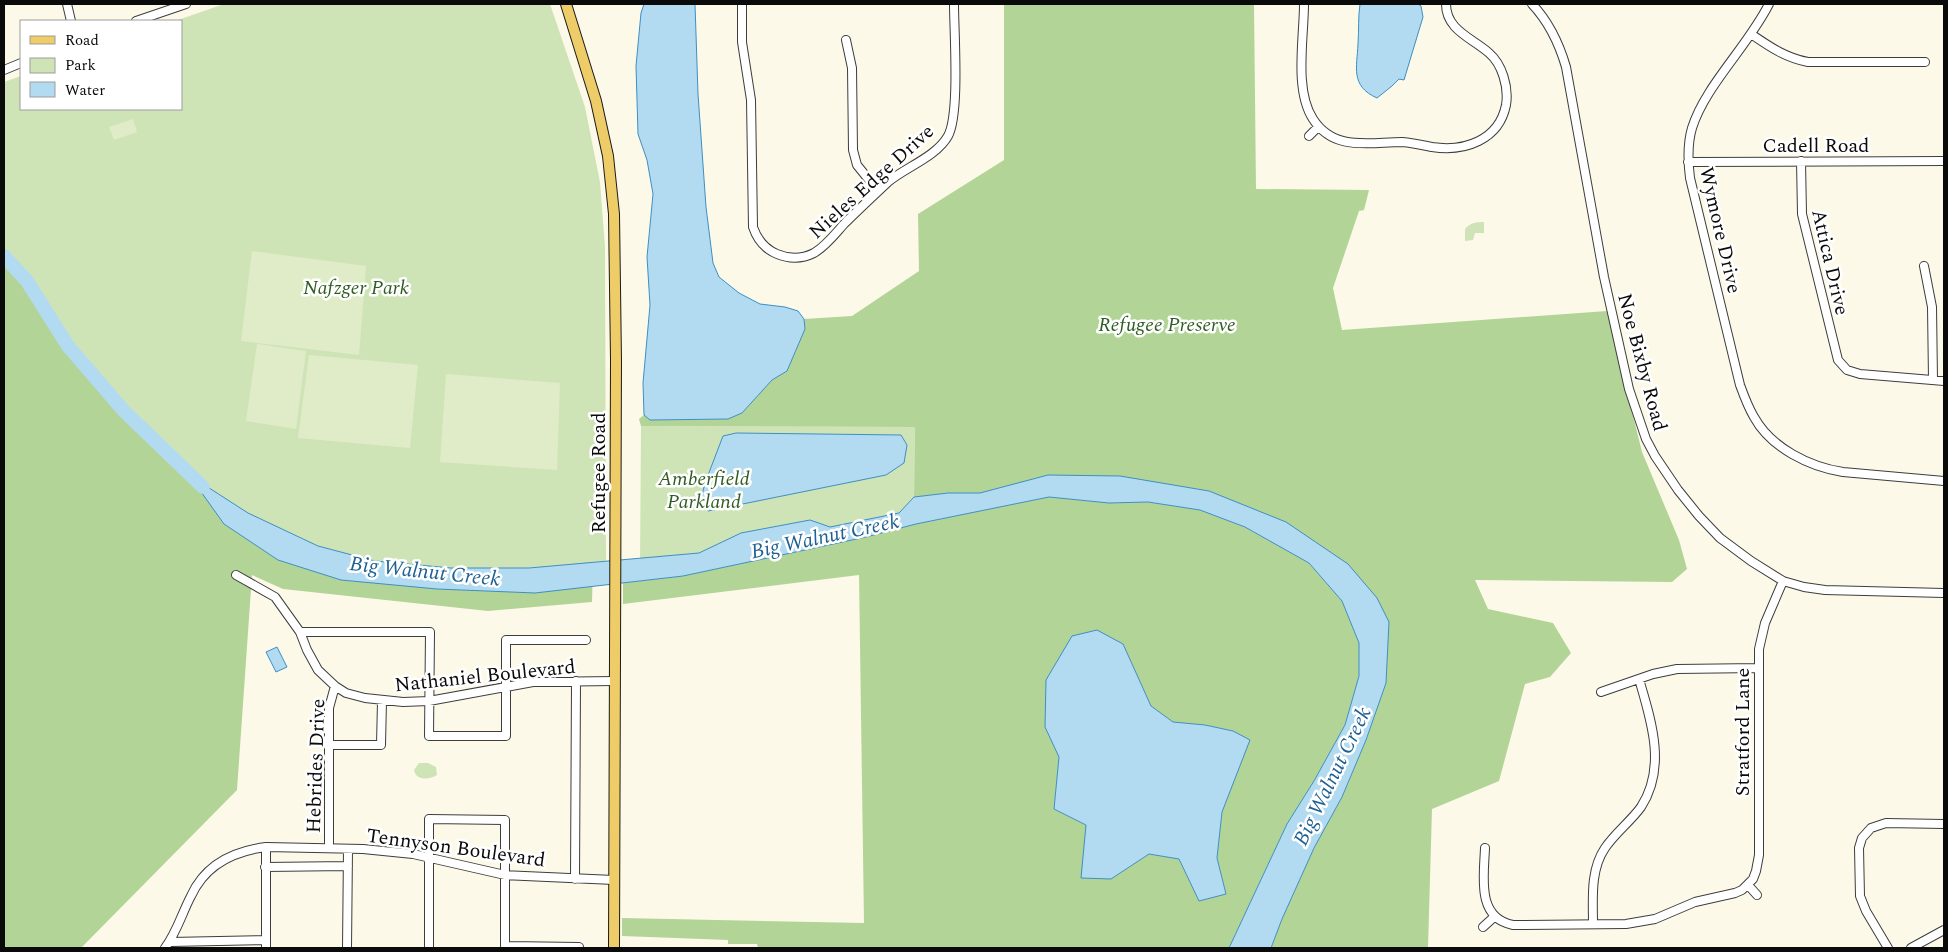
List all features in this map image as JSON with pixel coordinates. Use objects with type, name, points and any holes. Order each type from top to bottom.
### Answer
[{"type":"main road","name":"Refugee Road","points":[[566,4],[596,101],[608,156],[616,246],[614,948]]},
{"type":"street","points":[[67,4],[70,20]]},
{"type":"street","points":[[139,20],[186,4]]},
{"type":"street","name":"Nieles Edge Drive","points":[[742,4],[742,42],[751,100],[752,221],[758,239],[766,248],[776,254],[794,258],[814,253],[878,191],[941,146],[950,131],[954,111],[954,4]]},
{"type":"street","points":[[1304,4],[1303,90],[1308,110],[1318,126],[1327,135],[1352,144],[1403,142],[1444,148],[1466,146],[1484,138],[1493,131],[1504,112],[1506,103],[1505,80],[1496,61],[1489,53],[1456,29],[1448,16],[1446,4]]},
{"type":"street","name":"Noe Bixby Road","points":[[1532,4],[1550,28],[1561,50],[1566,67],[1604,278],[1629,389],[1646,439],[1678,490],[1708,525],[1740,553],[1783,581],[1825,590],[1944,593]]},
{"type":"street","name":"Wymore Drive","points":[[1769,4],[1697,114],[1690,137],[1688,162],[1690,178],[1740,385],[1755,419],[1777,442],[1808,463],[1829,470],[1944,481]]},
{"type":"street","points":[[1751,34],[1782,55],[1795,60],[1808,62],[1925,62]]},
{"type":"street","points":[[846,40],[852,68],[853,150],[857,165],[878,191]]},
{"type":"street","points":[[4,70],[20,63]]},
{"type":"street","points":[[1309,136],[1318,126]]},
{"type":"street","name":"Attica Drive","points":[[1801,161],[1800,197],[1804,223],[1836,355],[1842,370],[1860,374],[1933,380]]},
{"type":"street","name":"Cadell Road","points":[[1688,162],[1944,161]]},
{"type":"street","points":[[1924,266],[1932,307],[1933,380],[1944,381]]},
{"type":"street","name":"Nathaniel Boulevard","points":[[236,575],[274,597],[300,632],[318,670],[335,686],[355,696],[382,701],[429,701],[533,682],[615,681]]},
{"type":"street","name":"Stratford Lane","points":[[1748,885],[1756,871],[1759,855],[1758,668],[1760,643],[1765,623],[1783,581]]},
{"type":"street","points":[[300,632],[430,632],[429,736],[506,736],[506,640],[586,640]]},
{"type":"street","points":[[1601,692],[1676,669],[1758,668]]},
{"type":"street","points":[[1593,924],[1593,884],[1599,859],[1605,848],[1642,807],[1654,775],[1655,759],[1652,724],[1639,679]]},
{"type":"street","points":[[575,879],[576,681]]},
{"type":"street","name":"Hebrides Drive","points":[[329,848],[329,708],[335,686]]},
{"type":"street","points":[[329,745],[381,745],[382,701]]},
{"type":"street","points":[[429,948],[429,819],[505,820],[505,946],[579,947]]},
{"type":"street","points":[[1888,948],[1866,911],[1860,896],[1859,848],[1865,833],[1874,826],[1886,823],[1944,824]]},
{"type":"street","points":[[1860,824],[1865,833]]},
{"type":"street","points":[[266,847],[266,948]]},
{"type":"street","name":"Tennyson Boulevard","points":[[167,945],[195,887],[211,868],[242,851],[266,847],[329,848],[405,853],[505,875],[614,880]]},
{"type":"street","points":[[1485,848],[1485,900],[1487,906],[1494,917],[1513,925],[1626,924],[1663,917],[1695,902],[1735,893],[1748,885],[1757,895]]},
{"type":"street","points":[[348,849],[348,948]]},
{"type":"street","points":[[266,867],[348,866]]},
{"type":"street","points":[[1483,927],[1494,917]]},
{"type":"street","points":[[1911,948],[1944,930]]},
{"type":"street","points":[[167,945],[266,940]]},
{"type":"green space","name":"Nafzger Park","points":[[224,4],[550,4],[585,107],[600,182],[605,247],[606,561],[529,568],[451,568],[375,561],[318,546],[248,513],[189,475],[124,411],[68,346],[27,281],[4,256],[4,82],[20,76],[20,110],[182,110],[182,20],[178,20]]},
{"type":"green space","name":"Refugee Preserve","points":[[1004,4],[1254,4],[1256,189],[1369,190],[1364,210],[1359,211],[1333,288],[1342,330],[1607,311],[1642,452],[1679,540],[1687,569],[1672,582],[1475,580],[1488,609],[1553,623],[1571,653],[1550,677],[1525,684],[1499,781],[1432,809],[1428,948],[1271,948],[1314,848],[1342,797],[1366,740],[1386,683],[1377,598],[1209,491],[1004,489],[1004,487],[980,493],[948,493],[914,497],[915,427],[641,426],[639,419],[644,415],[650,420],[728,419],[742,413],[772,380],[787,371],[805,329],[804,319],[852,316],[919,271],[918,214],[1004,160]]},
{"type":"green space","points":[[133,119],[137,132],[114,140],[109,127]]},
{"type":"green space","points":[[1484,222],[1484,233],[1475,233],[1473,240],[1465,241],[1465,229],[1467,227],[1473,223]]},
{"type":"green space","points":[[252,251],[366,266],[359,355],[241,341]]},
{"type":"green space","points":[[4,256],[27,281],[68,346],[124,411],[189,475],[248,513],[318,546],[375,561],[451,568],[529,568],[593,562],[592,602],[488,611],[283,589],[252,575],[237,790],[81,948],[4,948]]},
{"type":"green space","points":[[257,344],[306,351],[296,429],[246,421]]},
{"type":"green space","points":[[309,355],[418,365],[410,448],[298,438]]},
{"type":"green space","points":[[446,374],[560,383],[557,470],[440,462]]},
{"type":"green space","name":"Amberfield Parkland","points":[[641,426],[915,427],[914,512],[640,566]]},
{"type":"green space","points":[[1049,497],[1109,503],[1148,502],[1200,510],[1245,527],[1309,563],[1342,601],[1359,643],[1359,676],[1345,725],[1314,781],[1287,824],[1229,948],[758,948],[757,944],[728,944],[728,940],[622,936],[622,918],[864,923],[859,575],[623,604],[623,583],[683,576],[866,537],[916,524]],"holes":[[[1123,644],[1151,706],[1173,722],[1205,725],[1233,731],[1249,740],[1222,812],[1217,858],[1226,894],[1199,901],[1179,859],[1149,854],[1111,879],[1086,825],[1054,809],[1059,757]]]},
{"type":"green space","points":[[419,763],[428,763],[436,767],[437,775],[427,779],[417,776],[414,770]]},
{"type":"water","points":[[644,4],[695,4],[698,94],[706,207],[713,263],[719,277],[739,293],[760,304],[785,307],[798,311],[804,319],[805,329],[787,371],[772,380],[742,413],[728,419],[650,420],[644,415],[643,383],[650,305],[647,257],[653,194],[647,160],[638,134],[636,66],[641,13]]},
{"type":"water","points":[[1360,4],[1418,4],[1421,6],[1423,17],[1404,80],[1399,79],[1377,98],[1362,88],[1357,75]]},
{"type":"water","points":[[736,433],[901,435],[907,445],[904,463],[886,475],[708,511],[701,499],[705,483],[723,436]]},
{"type":"water","points":[[189,475],[248,513],[318,546],[375,561],[451,568],[529,568],[699,553],[741,533],[810,520],[830,527],[899,513],[914,497],[948,493],[980,493],[1048,475],[1120,476],[1209,491],[1286,522],[1348,564],[1377,598],[1389,622],[1386,683],[1366,740],[1342,797],[1314,848],[1271,948],[1229,948],[1287,824],[1314,781],[1345,725],[1359,676],[1359,643],[1342,601],[1309,563],[1245,527],[1200,510],[1148,502],[1109,503],[1049,497],[916,524],[866,537],[683,576],[535,593],[437,589],[341,580],[278,560],[224,524]]},
{"type":"water","points":[[1097,630],[1123,644],[1151,706],[1173,722],[1205,725],[1233,731],[1250,740],[1222,812],[1217,858],[1226,894],[1199,901],[1179,859],[1149,854],[1111,879],[1081,878],[1086,825],[1054,809],[1059,757],[1045,727],[1046,680],[1072,636]]},
{"type":"water","points":[[277,647],[287,667],[276,672],[266,652]]},
{"type":"waterway","name":"Big Walnut Creek","points":[[4,256],[27,281],[68,346],[124,411],[203,487]]}]
